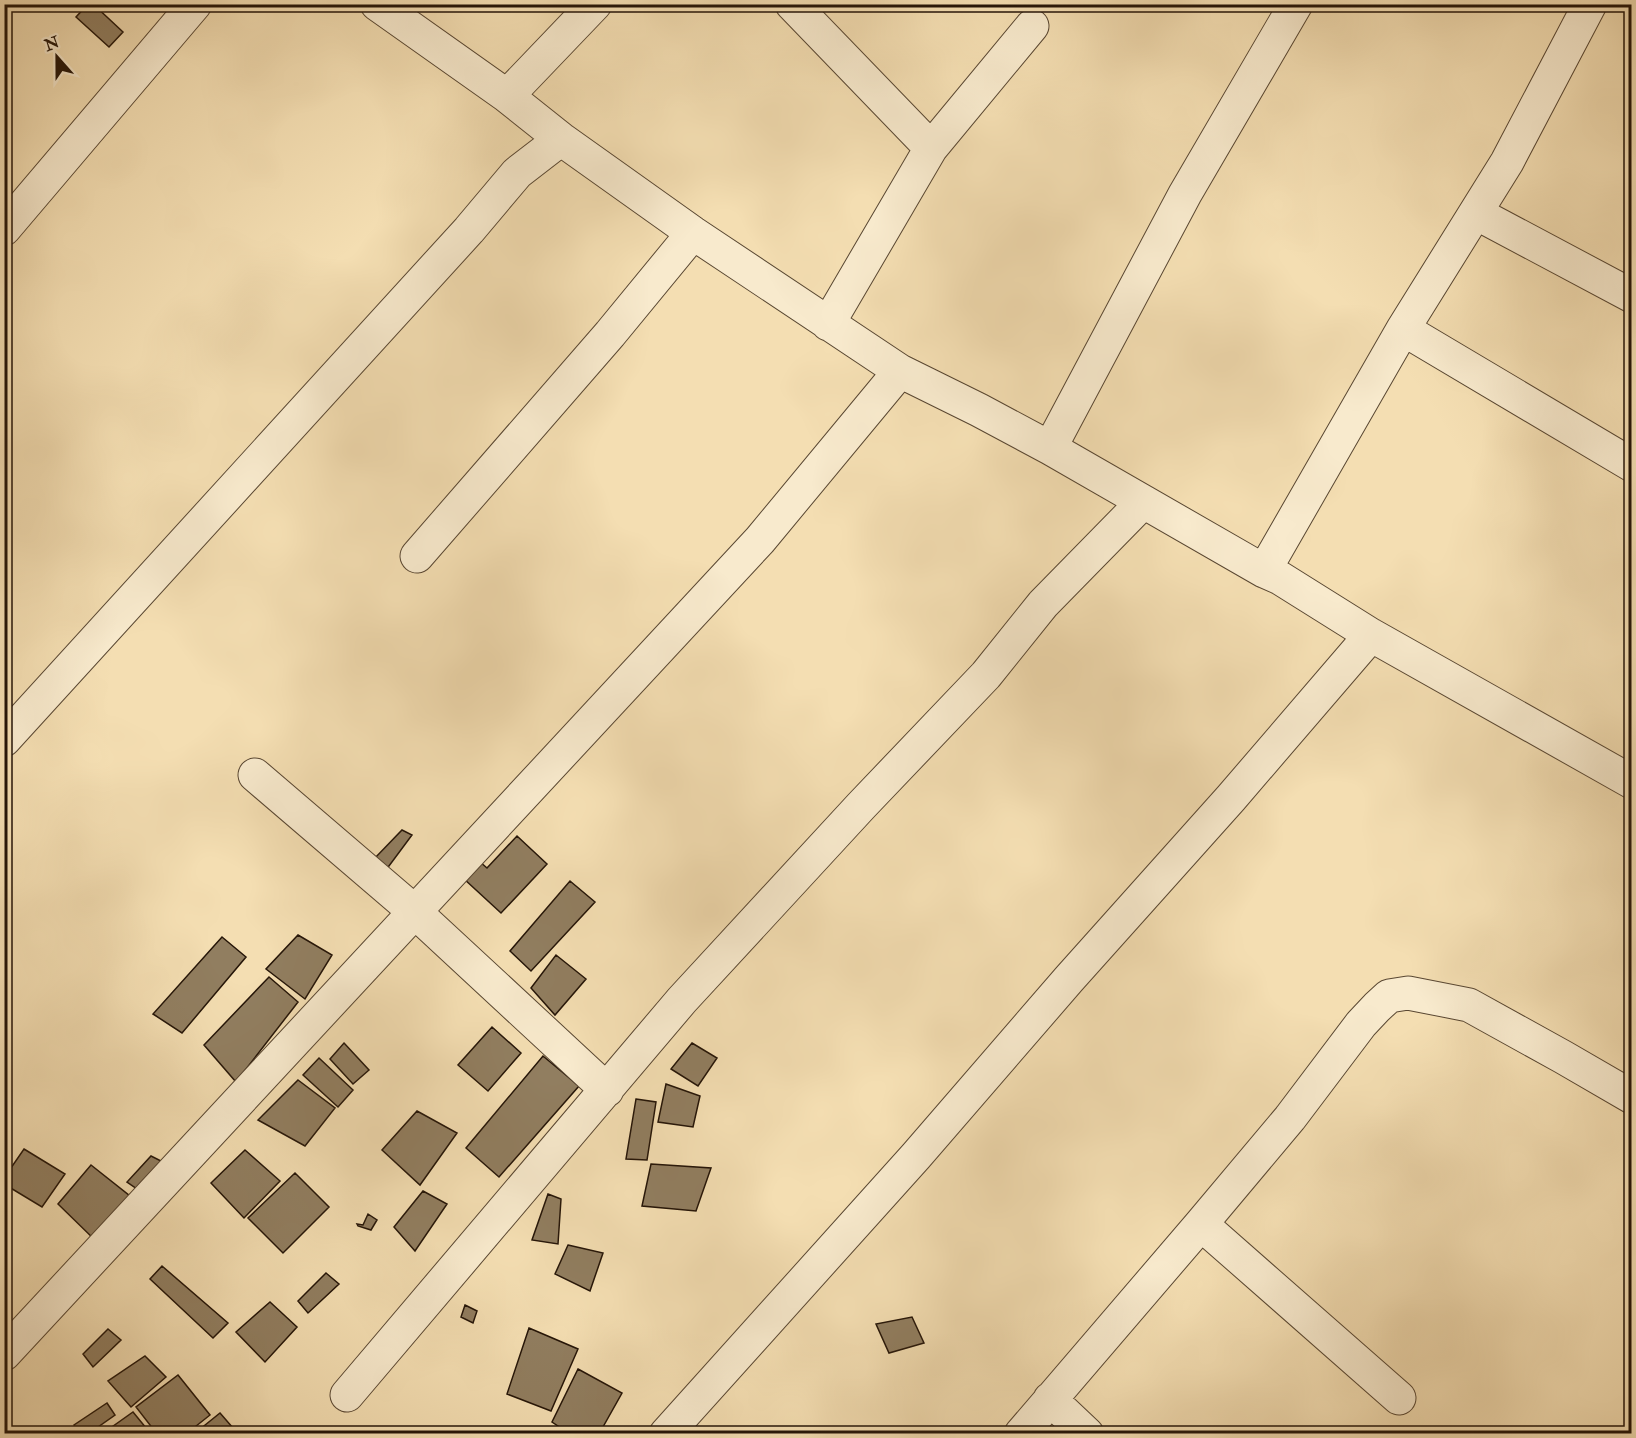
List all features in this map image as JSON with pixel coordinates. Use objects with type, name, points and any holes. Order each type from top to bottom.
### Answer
[{"type":"street","points":[[4,229],[195,4]]},
{"type":"street","points":[[377,4],[693,233],[900,371],[1050,448],[1264,571],[1281,578],[1371,635],[1632,782]]},
{"type":"street","points":[[507,96],[595,4]]},
{"type":"street","points":[[792,4],[931,148]]},
{"type":"street","points":[[1050,448],[1185,194],[1296,4]]},
{"type":"street","points":[[1264,571],[1403,329],[1507,162],[1590,4]]},
{"type":"street","points":[[828,324],[931,148],[1032,26]]},
{"type":"street","points":[[4,740],[469,230],[517,172],[561,139]]},
{"type":"street","points":[[1476,213],[1632,296]]},
{"type":"street","points":[[417,556],[610,334],[693,233]]},
{"type":"street","points":[[1403,329],[1632,465]]},
{"type":"street","points":[[4,1354],[760,540],[900,371]]},
{"type":"street","points":[[347,1395],[682,1000],[986,675],[1043,604],[1143,502]]},
{"type":"street","points":[[666,1434],[916,1156],[1371,635]]},
{"type":"street","points":[[255,775],[415,912],[607,1090]]},
{"type":"street","points":[[1021,1434],[1202,1224],[1290,1118],[1361,1024],[1389,996],[1408,993],[1469,1005],[1632,1097]]},
{"type":"street","points":[[1202,1224],[1399,1398]]},
{"type":"street","points":[[1050,1399],[1087,1434]]},
{"type":"building","points":[[88,4],[93,4],[123,32],[109,47],[76,17]]},
{"type":"building","points":[[402,830],[412,835],[386,870],[372,861]]},
{"type":"building","points":[[517,836],[547,864],[501,913],[463,878],[479,861],[487,868]]},
{"type":"building","points":[[570,881],[595,902],[531,971],[510,951]]},
{"type":"building","points":[[298,935],[332,955],[305,999],[266,969]]},
{"type":"building","points":[[222,937],[246,957],[182,1033],[153,1014]]},
{"type":"building","points":[[556,955],[586,979],[555,1015],[531,988]]},
{"type":"building","points":[[269,977],[298,1002],[236,1082],[204,1045]]},
{"type":"building","points":[[492,1027],[521,1053],[488,1091],[458,1065]]},
{"type":"building","points":[[344,1043],[369,1070],[353,1084],[330,1059]]},
{"type":"building","points":[[692,1043],[717,1058],[698,1086],[671,1069]]},
{"type":"building","points":[[543,1056],[579,1086],[499,1177],[466,1148]]},
{"type":"building","points":[[319,1058],[353,1090],[338,1107],[303,1075]]},
{"type":"building","points":[[298,1080],[335,1108],[305,1146],[258,1120]]},
{"type":"building","points":[[666,1084],[700,1096],[693,1127],[658,1122]]},
{"type":"building","points":[[636,1099],[656,1102],[647,1160],[626,1159]]},
{"type":"building","points":[[417,1111],[457,1133],[420,1185],[382,1150]]},
{"type":"building","points":[[24,1149],[65,1174],[42,1207],[4,1184],[4,1178]]},
{"type":"building","points":[[245,1150],[280,1181],[244,1218],[211,1183]]},
{"type":"building","points":[[151,1156],[163,1162],[140,1191],[127,1182]]},
{"type":"building","points":[[651,1164],[711,1168],[696,1211],[642,1206]]},
{"type":"building","points":[[91,1165],[135,1200],[100,1245],[58,1204]]},
{"type":"building","points":[[295,1173],[329,1207],[283,1253],[248,1218]]},
{"type":"building","points":[[423,1191],[447,1204],[415,1251],[394,1227]]},
{"type":"building","points":[[548,1194],[561,1199],[558,1244],[532,1240]]},
{"type":"building","points":[[368,1214],[377,1220],[371,1230],[357,1224],[363,1225]]},
{"type":"building","points":[[568,1245],[603,1253],[590,1291],[555,1274]]},
{"type":"building","points":[[162,1266],[228,1323],[213,1338],[150,1279]]},
{"type":"building","points":[[326,1273],[339,1284],[308,1313],[298,1301]]},
{"type":"building","points":[[270,1302],[297,1327],[265,1362],[236,1332]]},
{"type":"building","points":[[465,1305],[477,1311],[473,1323],[461,1317]]},
{"type":"building","points":[[912,1317],[924,1343],[889,1353],[876,1324]]},
{"type":"building","points":[[529,1328],[578,1349],[551,1411],[507,1394]]},
{"type":"building","points":[[108,1329],[121,1340],[93,1367],[83,1354]]},
{"type":"building","points":[[145,1356],[166,1377],[131,1407],[108,1381]]},
{"type":"building","points":[[578,1369],[622,1393],[599,1434],[570,1434],[552,1422]]},
{"type":"building","points":[[178,1375],[210,1415],[186,1434],[157,1434],[136,1407]]},
{"type":"building","points":[[107,1403],[115,1415],[88,1434],[78,1434],[74,1425]]},
{"type":"building","points":[[133,1412],[151,1434],[102,1434]]},
{"type":"building","points":[[220,1413],[233,1428],[227,1434],[194,1434]]}]
